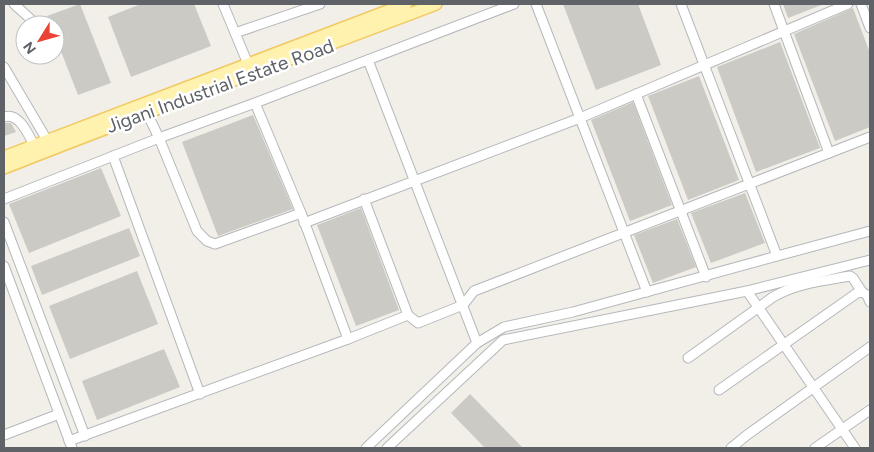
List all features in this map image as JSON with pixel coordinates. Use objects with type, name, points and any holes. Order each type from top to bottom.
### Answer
[{"type":"main road","name":"Jigani Industrial Estate Road","points":[[4,156],[406,4]]},
{"type":"main road","name":"Jigani Industrial Estate Road","points":[[4,168],[436,4]]},
{"type":"street","points":[[14,4],[26,15]]},
{"type":"street","points":[[223,4],[248,64]]},
{"type":"street","points":[[235,33],[320,4]]},
{"type":"street","points":[[4,199],[159,138],[514,4]]},
{"type":"street","points":[[536,4],[646,292]]},
{"type":"street","points":[[681,4],[777,256]]},
{"type":"street","points":[[774,4],[829,153]]},
{"type":"street","points":[[304,223],[580,118],[848,4]]},
{"type":"street","points":[[861,4],[870,28]]},
{"type":"street","points":[[368,60],[477,343]]},
{"type":"street","points":[[4,67],[47,140]]},
{"type":"street","points":[[636,94],[706,277]]},
{"type":"street","points":[[255,103],[301,214],[348,339]]},
{"type":"street","points":[[147,113],[197,231],[207,240],[216,244],[301,214]]},
{"type":"street","points":[[4,117],[14,117],[21,123],[34,145]]},
{"type":"street","points":[[364,199],[408,315],[418,323],[463,305],[474,291],[870,137]]},
{"type":"street","points":[[112,156],[200,394]]},
{"type":"street","points":[[4,222],[84,436]]},
{"type":"street","points":[[366,448],[477,343],[504,326],[574,312],[870,231]]},
{"type":"street","points":[[387,448],[503,340],[748,291],[870,260]]},
{"type":"street","points":[[4,266],[70,445],[84,436],[408,315]]},
{"type":"street","points":[[688,358],[783,291],[800,285],[850,276],[862,292],[867,295],[870,302]]},
{"type":"street","points":[[748,291],[855,448]]},
{"type":"street","points":[[719,390],[856,293],[862,292]]},
{"type":"street","points":[[731,448],[870,346]]},
{"type":"street","points":[[814,448],[870,410]]},
{"type":"street","points":[[4,435],[59,414]]},
{"type":"building","points":[[80,4],[111,83],[78,95],[65,62],[65,15],[50,15]]},
{"type":"building","points":[[141,4],[194,4],[211,46],[131,77],[108,17]]},
{"type":"building","points":[[563,4],[638,4],[661,65],[596,90]]},
{"type":"building","points":[[783,4],[824,4],[788,18]]},
{"type":"building","points":[[853,8],[870,53],[870,127],[835,141],[794,34]]},
{"type":"building","points":[[780,42],[820,148],[756,172],[717,67]]},
{"type":"building","points":[[699,76],[739,180],[688,200],[648,96]]},
{"type":"building","points":[[633,102],[672,205],[630,221],[591,120]]},
{"type":"building","points":[[253,115],[293,209],[218,236],[182,142]]},
{"type":"building","points":[[4,123],[11,123],[16,132],[4,136]]},
{"type":"building","points":[[101,168],[121,216],[29,253],[9,204]]},
{"type":"building","points":[[745,193],[765,243],[711,263],[691,213]]},
{"type":"building","points":[[361,208],[399,310],[356,326],[317,225]]},
{"type":"building","points":[[677,219],[696,267],[653,283],[634,235]]},
{"type":"building","points":[[129,228],[140,256],[42,295],[31,266]]},
{"type":"building","points":[[137,271],[158,324],[70,359],[49,306]]},
{"type":"building","points":[[164,349],[180,387],[97,420],[82,381]]},
{"type":"building","points":[[470,394],[523,448],[485,448],[451,413]]}]
